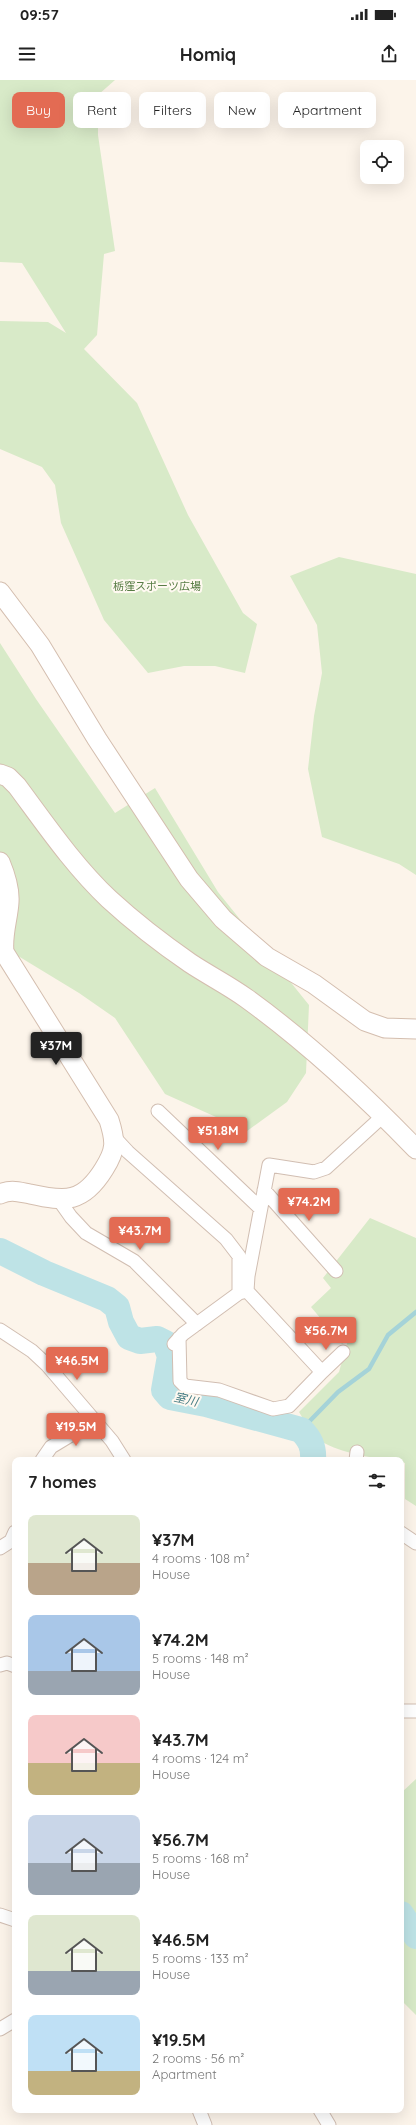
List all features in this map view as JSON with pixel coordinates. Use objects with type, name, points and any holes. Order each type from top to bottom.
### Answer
[{"type":"street","points":[[0,592],[40,645],[97,739],[188,879],[223,920],[267,956],[314,984],[365,1021],[385,1028],[416,1029]]},
{"type":"street","points":[[0,774],[8,777],[17,786],[73,861],[114,903],[143,929],[190,963],[245,997],[282,1026],[383,1116],[416,1149]]},
{"type":"street","points":[[0,862],[8,888],[9,902],[3,940],[4,952],[109,1120],[114,1137],[113,1154],[93,1184],[78,1196],[59,1200],[15,1191],[0,1194]]},
{"type":"street","points":[[158,1111],[260,1208]]},
{"type":"street","points":[[343,1352],[289,1406],[273,1408],[219,1390],[185,1386],[180,1380],[177,1341],[197,1324],[243,1292],[248,1276],[260,1208],[270,1165],[314,1172],[326,1168],[383,1116]]},
{"type":"street","points":[[114,1137],[128,1152],[226,1239],[239,1256],[243,1292],[322,1372]]},
{"type":"street","points":[[264,1190],[336,1271]]},
{"type":"street","points":[[59,1200],[71,1217],[86,1233],[134,1262],[197,1324]]},
{"type":"street","points":[[0,1330],[32,1351],[46,1364],[112,1441],[122,1457]]},
{"type":"street","points":[[44,1457],[51,1447],[94,1421]]},
{"type":"street","points":[[404,1535],[416,1543]]},
{"type":"street","points":[[0,1548],[12,1539]]},
{"type":"street","points":[[0,1665],[8,1663],[12,1665]]},
{"type":"street","points":[[404,1711],[416,1711]]},
{"type":"street","points":[[0,1915],[12,1919]]},
{"type":"street","points":[[0,2029],[12,2022]]},
{"type":"street","points":[[200,2113],[205,2125]]},
{"type":"street","points":[[322,2113],[329,2125]]},
{"type":"green space","name":"栃窪スポーツ広場","points":[[0,80],[115,80],[101,92],[73,92],[73,128],[98,128],[115,251],[104,254],[97,335],[84,349],[137,403],[188,515],[243,613],[257,624],[245,673],[215,666],[184,666],[148,673],[104,620],[61,523],[55,485],[42,467],[0,449],[0,321],[48,322],[66,333],[22,263],[0,262]]},
{"type":"green space","points":[[339,557],[416,574],[416,875],[399,864],[322,837],[308,769],[314,716],[322,673],[317,625],[290,576]]},
{"type":"green space","points":[[0,643],[36,699],[115,813],[155,788],[218,892],[309,1005],[306,1073],[287,1102],[247,1131],[165,1094],[115,1018],[79,993],[0,945]]},
{"type":"green space","points":[[370,1218],[416,1238],[416,1506],[405,1499],[404,1457],[371,1457],[338,1449],[318,1439],[299,1412],[339,1372],[348,1340],[342,1344],[311,1307],[331,1288],[323,1278]]},
{"type":"green space","points":[[416,1779],[416,2015],[404,2003],[404,1790]]},
{"type":"waterway","name":"室川","points":[[0,1251],[44,1273],[107,1299],[117,1307],[121,1322],[129,1337],[140,1341],[157,1339],[165,1343],[170,1356],[164,1390],[170,1397],[206,1404],[301,1430],[311,1444],[313,1457]]},
{"type":"waterway","points":[[301,1430],[338,1392],[369,1369],[388,1335],[416,1312]]},
{"type":"waterway","name":"室川","points":[[404,1918],[416,1936]]}]
